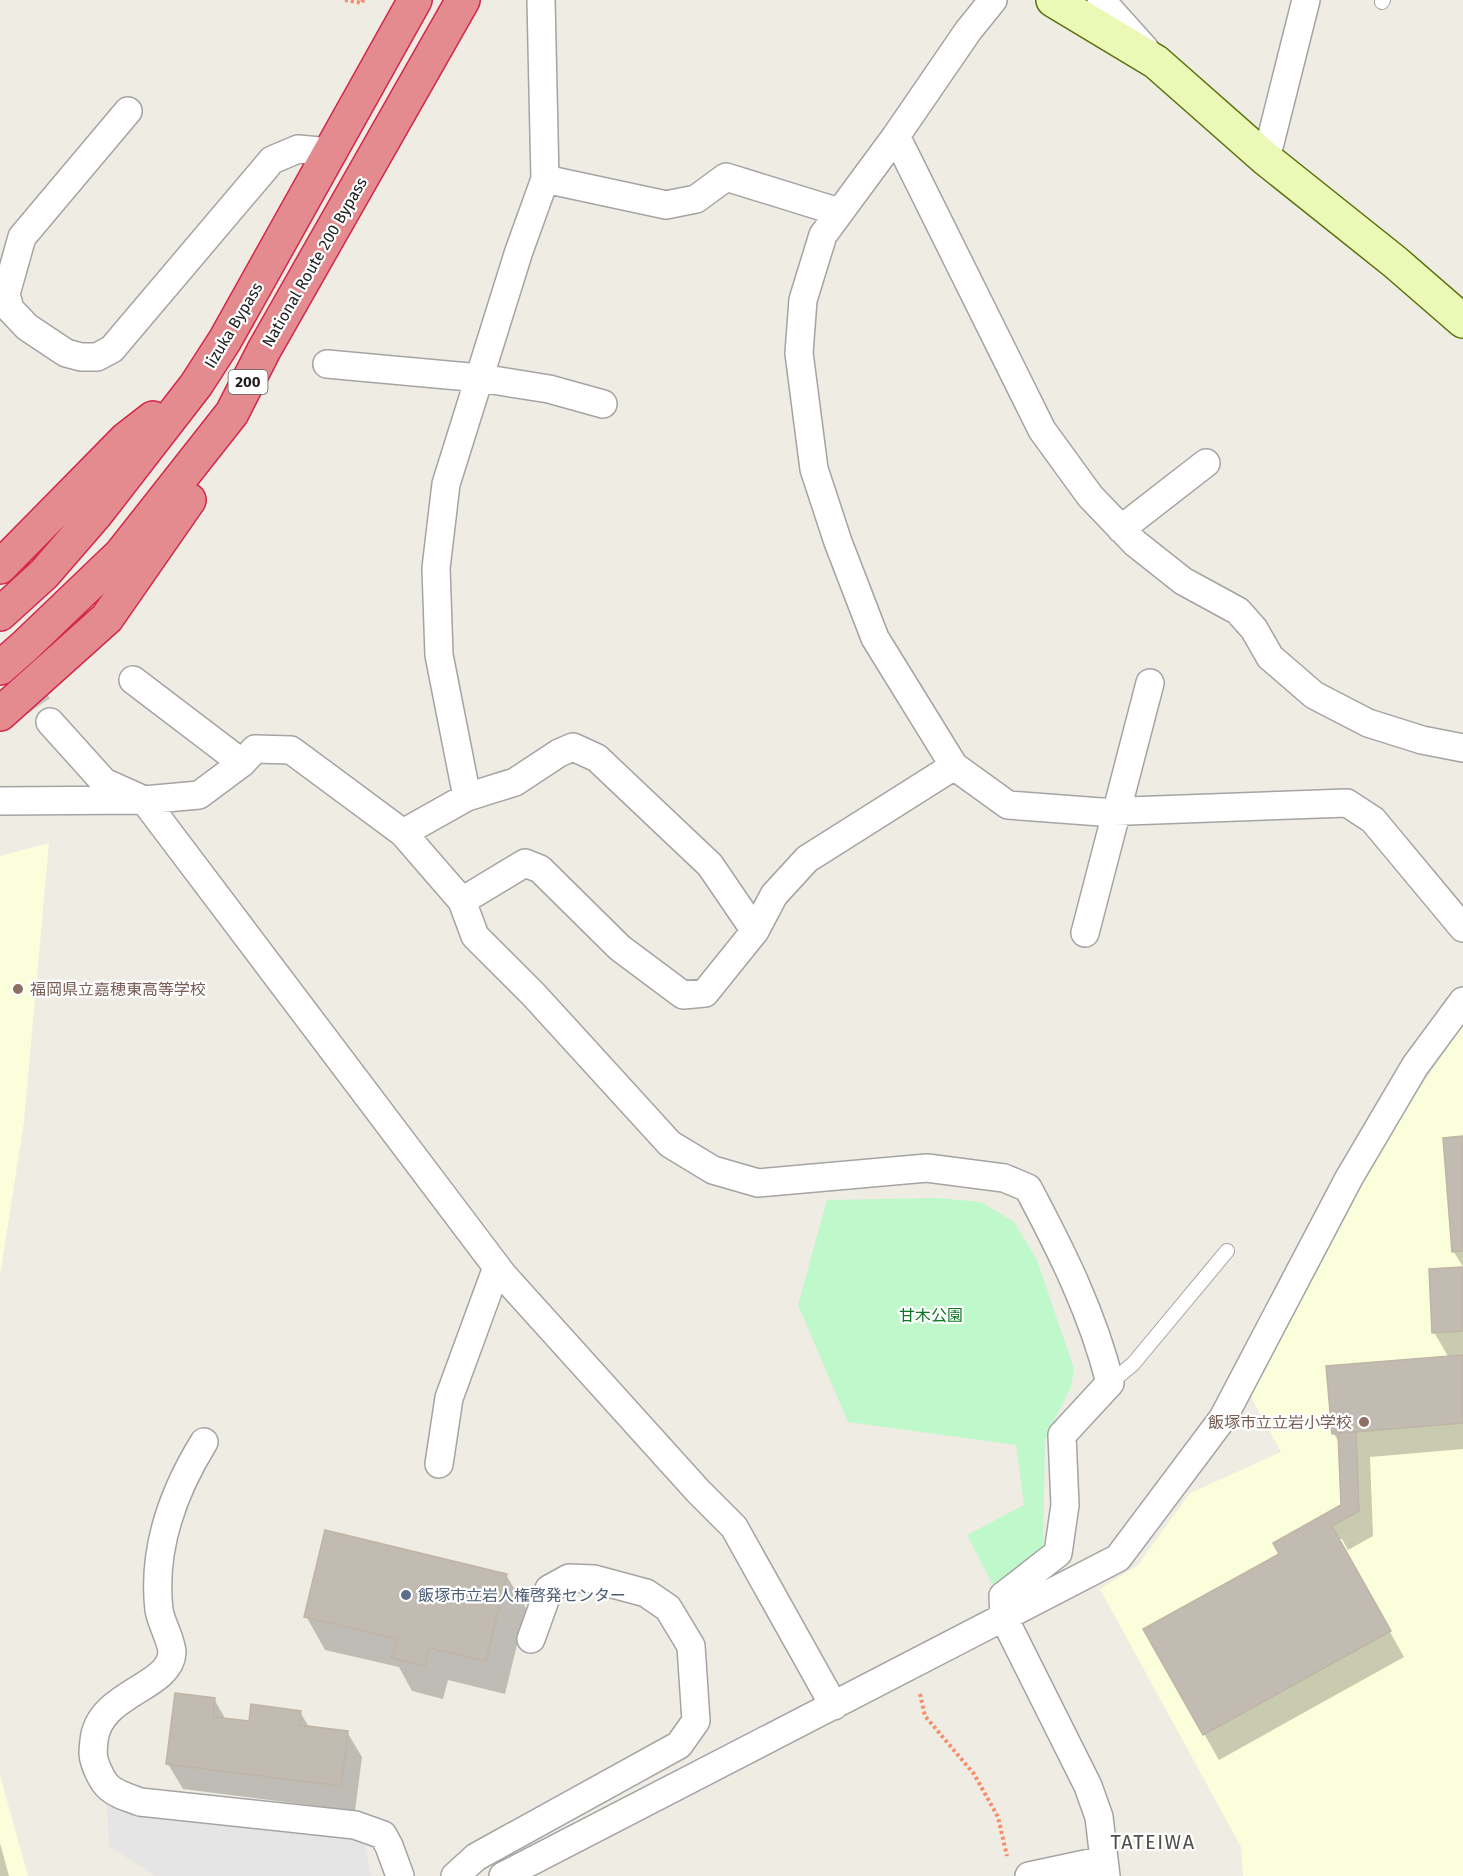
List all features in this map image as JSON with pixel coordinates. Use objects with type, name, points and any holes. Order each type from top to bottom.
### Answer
[{"type":"highway","name":"National Route 200 Bypass","points":[[0,668],[121,554],[232,413],[264,350],[463,0]]},
{"type":"highway","name":"Iizuka Bypass","points":[[0,614],[44,574],[96,513],[196,385],[225,340],[409,11]]},
{"type":"highway","points":[[0,567],[126,439],[196,385]]},
{"type":"highway","points":[[0,714],[107,618],[211,469],[232,413]]},
{"type":"street","points":[[467,797],[439,655],[436,568],[446,484],[519,251],[545,179],[541,0]]},
{"type":"street","points":[[993,0],[968,31],[896,136],[823,235],[803,300],[799,353],[814,469],[838,542],[875,638],[954,766],[1008,805],[1116,812],[1347,803],[1373,820],[1463,928]]},
{"type":"street","points":[[1053,0],[1156,62]]},
{"type":"street","points":[[1101,0],[1156,62],[1266,159],[1395,262],[1463,321]]},
{"type":"street","points":[[1266,159],[1306,0]]},
{"type":"street","points":[[128,111],[22,237],[9,278],[6,294],[10,309],[27,327],[66,353],[81,357],[97,357],[112,349],[272,160],[298,149],[331,152]]},
{"type":"street","points":[[896,136],[1042,430],[1090,496],[1135,543],[1183,581],[1238,611],[1254,629],[1270,657],[1314,695],[1368,723],[1422,740],[1463,748]]},
{"type":"street","points":[[545,179],[666,205],[696,199],[726,177],[839,212]]},
{"type":"street","points":[[327,364],[480,378],[549,389],[603,404]]},
{"type":"street","points":[[1121,529],[1206,462]]},
{"type":"street","points":[[133,680],[242,763]]},
{"type":"street","points":[[1085,933],[1150,683]]},
{"type":"street","points":[[50,722],[104,782],[144,800],[497,1267],[698,1491],[734,1527],[834,1706]]},
{"type":"street","points":[[403,833],[467,797],[515,782],[559,753],[573,747],[597,758],[710,865],[754,931]]},
{"type":"street","points":[[0,801],[144,800],[199,795],[242,763],[255,749],[291,750],[403,833],[462,901],[475,936],[534,995],[670,1144],[713,1170],[758,1183],[927,1168],[1004,1178],[1028,1188],[1065,1261],[1102,1349],[1110,1383],[1062,1435],[1065,1505],[1058,1552],[1003,1596],[1004,1618],[1088,1786],[1099,1817],[1105,1868],[1029,1876]]},
{"type":"street","points":[[462,901],[525,863],[540,869],[620,948],[683,995],[705,993],[754,931],[774,896],[807,859],[954,766]]},
{"type":"street","points":[[503,1876],[1118,1558],[1229,1408],[1349,1178],[1415,1066],[1463,1000]]},
{"type":"street","points":[[439,1464],[449,1398],[497,1267]]},
{"type":"street","points":[[204,1442],[166,1522],[157,1573],[159,1612],[172,1653],[166,1668],[152,1681],[127,1695],[107,1712],[95,1728],[92,1756],[101,1780],[115,1793],[140,1802],[355,1825],[383,1835],[400,1876]]},
{"type":"street","points":[[455,1876],[476,1857],[679,1745],[696,1721],[692,1646],[668,1608],[646,1593],[594,1579],[569,1578],[549,1589],[531,1639]]},
{"type":"lane","points":[[1110,1383],[1132,1364],[1227,1251]]},
{"type":"path","points":[[345,0],[362,3],[363,0]]},
{"type":"path","points":[[916,1663],[925,1716],[974,1774],[998,1817],[1008,1857]]},
{"type":"shaded area","name":"福岡県立嘉穂東高等学校","points":[[49,843],[24,1122],[0,1276],[0,856]]},
{"type":"shaded area","name":"飯塚市立立岩小学校","points":[[1463,1025],[1463,1876],[1243,1876],[1241,1847],[1100,1589],[1138,1565],[1190,1493],[1281,1452],[1248,1392],[1386,1138]]},
{"type":"shaded area","points":[[0,1775],[28,1876],[0,1876]]},
{"type":"shaded area","points":[[107,1806],[363,1836],[371,1876],[155,1876],[109,1846]]},
{"type":"green space","name":"甘木公園","points":[[937,1198],[981,1202],[1014,1222],[1037,1260],[1074,1369],[1071,1387],[1045,1439],[1043,1553],[995,1589],[967,1535],[1024,1505],[1016,1445],[848,1422],[798,1305],[827,1200]]},
{"type":"building","points":[[1463,1136],[1463,1251],[1452,1252],[1443,1138]]},
{"type":"building","points":[[1463,1267],[1463,1331],[1432,1333],[1429,1269]]},
{"type":"building","points":[[1463,1355],[1463,1423],[1332,1434],[1326,1366]]},
{"type":"building","points":[[1356,1432],[1359,1511],[1332,1526],[1391,1631],[1203,1735],[1143,1629],[1279,1554],[1273,1543],[1341,1505],[1338,1433]]},
{"type":"building","name":"飯塚市立岩人権啓発センター","points":[[325,1530],[507,1574],[486,1661],[429,1648],[425,1666],[392,1658],[397,1639],[304,1617]]},
{"type":"building","points":[[175,1693],[215,1698],[213,1717],[249,1721],[251,1704],[301,1711],[299,1725],[348,1731],[341,1786],[166,1764]]},
{"type":"tunnel","points":[[0,650],[50,722]]},
{"type":"place","name":"福岡県立嘉穂東高等学校","points":[[18,989]]},
{"type":"place","name":"飯塚市立立岩小学校","points":[[1364,1422]]},
{"type":"place","name":"飯塚市立岩人権啓発センター","points":[[406,1595]]},
{"type":"district","name":"TATEIWA","points":[[1153,1842]]}]
